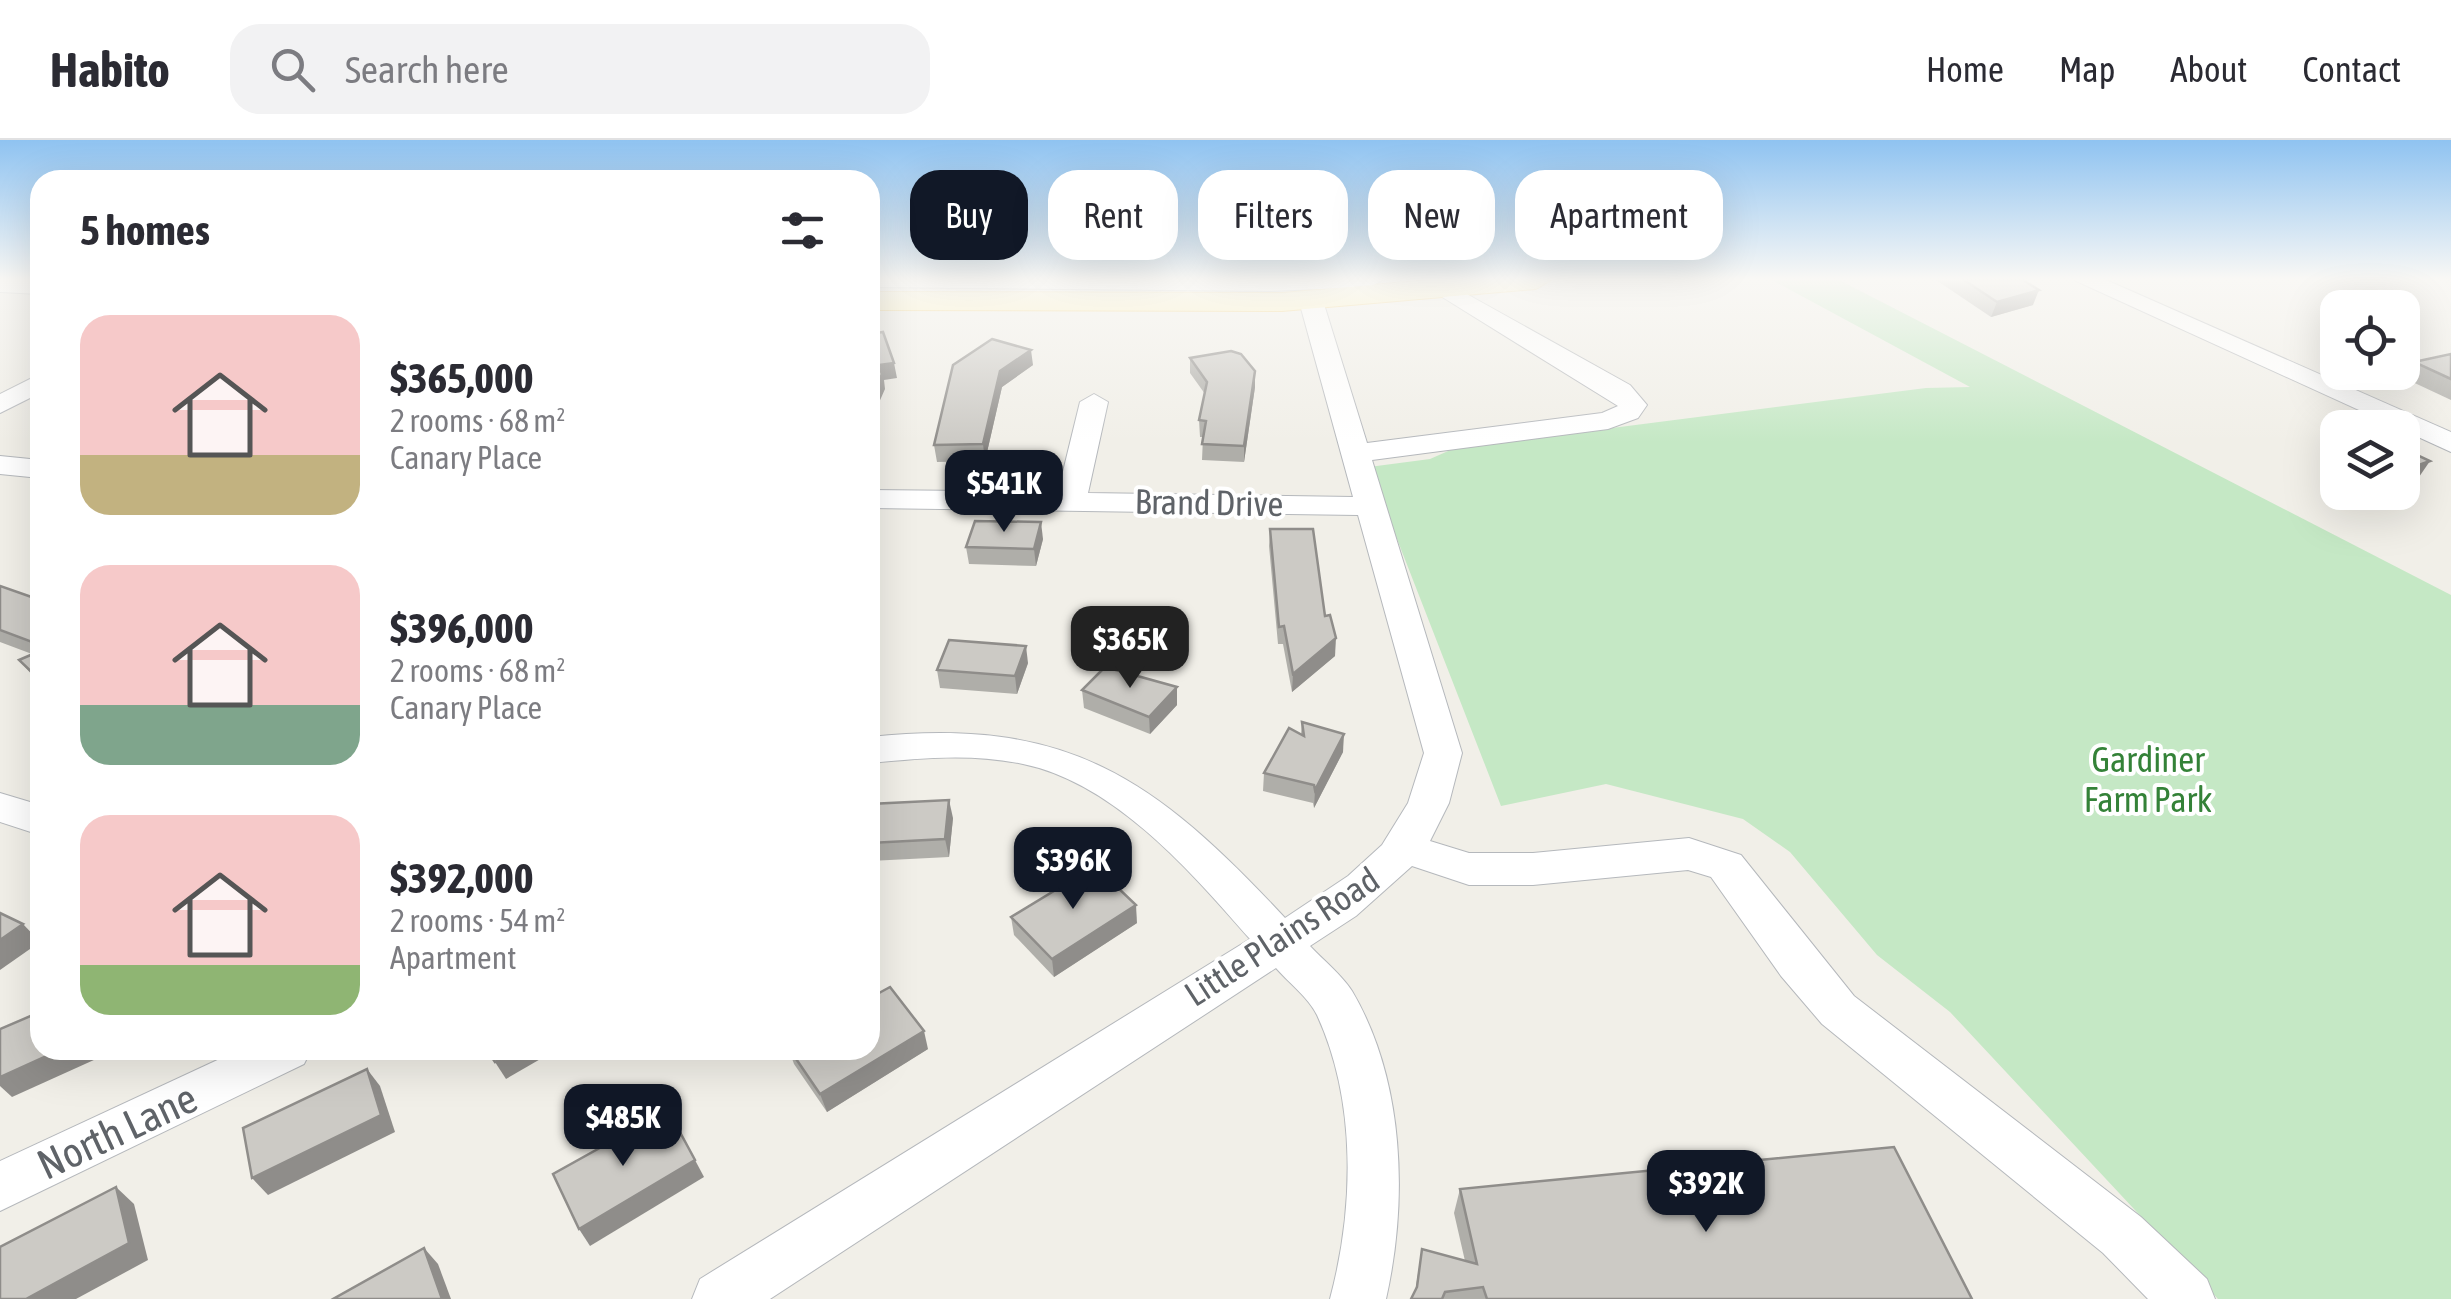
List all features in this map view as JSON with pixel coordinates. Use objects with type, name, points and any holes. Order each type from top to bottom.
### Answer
[{"type":"street","name":"Little Plains Road","points":[[720,1299],[1278,939],[1340,904],[1390,868],[1430,808],[1443,753],[1320,334]]},
{"type":"street","points":[[1353,454],[1608,420],[1628,412],[1633,405],[1620,391],[1523,334]]},
{"type":"street","points":[[2207,334],[2451,443]]},
{"type":"street","points":[[0,405],[30,388]]},
{"type":"street","points":[[1071,500],[1094,402]]},
{"type":"street","points":[[0,465],[30,468]]},
{"type":"street","name":"Brand Drive","points":[[880,499],[1368,506]]},
{"type":"street","points":[[880,749],[948,741],[1071,765],[1131,803],[1197,857],[1278,939],[1336,1006],[1370,1118],[1371,1255],[1358,1299]]},
{"type":"street","points":[[0,807],[30,817]]},
{"type":"street","points":[[1404,848],[1469,869],[1533,869],[1689,854],[1726,866],[1797,964],[1838,1010],[2122,1235],[2187,1299]]},
{"type":"street","name":"North Lane","points":[[0,1187],[266,1060]]},
{"type":"green space","name":"Gardiner Farm Park","points":[[1872,334],[1944,334],[2451,595],[2451,1299],[2218,1299],[1950,1012],[1877,955],[1790,852],[1743,819],[1606,784],[1501,806],[1369,467],[1430,459],[1455,448],[1926,388],[1970,387]]},
{"type":"building","points":[[880,334],[884,334],[894,363],[880,365]]},
{"type":"building","points":[[992,339],[1031,350],[1000,371],[983,444],[934,445],[953,365]]},
{"type":"building","points":[[1231,351],[1241,354],[1255,371],[1244,446],[1202,444],[1206,421],[1199,420],[1207,382],[1190,358]]},
{"type":"building","points":[[2451,354],[2451,379],[2420,365],[2420,361]]},
{"type":"building","points":[[975,521],[1041,522],[1034,549],[966,547]]},
{"type":"building","points":[[1270,529],[1313,529],[1325,616],[1330,615],[1336,638],[1293,674],[1284,626],[1279,627]]},
{"type":"building","points":[[0,586],[30,596],[30,641],[0,630]]},
{"type":"building","points":[[949,640],[1026,646],[1015,676],[937,670]]},
{"type":"building","points":[[30,655],[30,670],[19,660]]},
{"type":"building","points":[[1105,667],[1177,687],[1149,717],[1082,690]]},
{"type":"building","points":[[1302,722],[1344,734],[1315,790],[1314,785],[1264,773],[1289,728],[1304,736]]},
{"type":"building","points":[[949,800],[945,839],[880,842],[880,803]]},
{"type":"building","points":[[1095,866],[1136,905],[1052,959],[1011,917]]},
{"type":"building","points":[[0,913],[23,924],[0,940]]},
{"type":"building","points":[[890,987],[924,1031],[880,1058],[880,992]]},
{"type":"building","points":[[30,1016],[30,1060],[38,1060],[0,1077],[0,1029]]},
{"type":"building","points":[[797,1060],[876,1060],[820,1094]]},
{"type":"building","points":[[367,1069],[381,1115],[252,1178],[243,1128]]},
{"type":"building","points":[[668,1110],[695,1160],[579,1229],[553,1174]]},
{"type":"building","points":[[1894,1147],[1972,1299],[1487,1299],[1483,1287],[1445,1292],[1442,1299],[1411,1299],[1417,1287],[1422,1249],[1477,1264],[1460,1189]]},
{"type":"building","points":[[116,1187],[129,1243],[26,1299],[0,1299],[0,1247]]},
{"type":"building","points":[[424,1248],[442,1299],[333,1299]]}]
